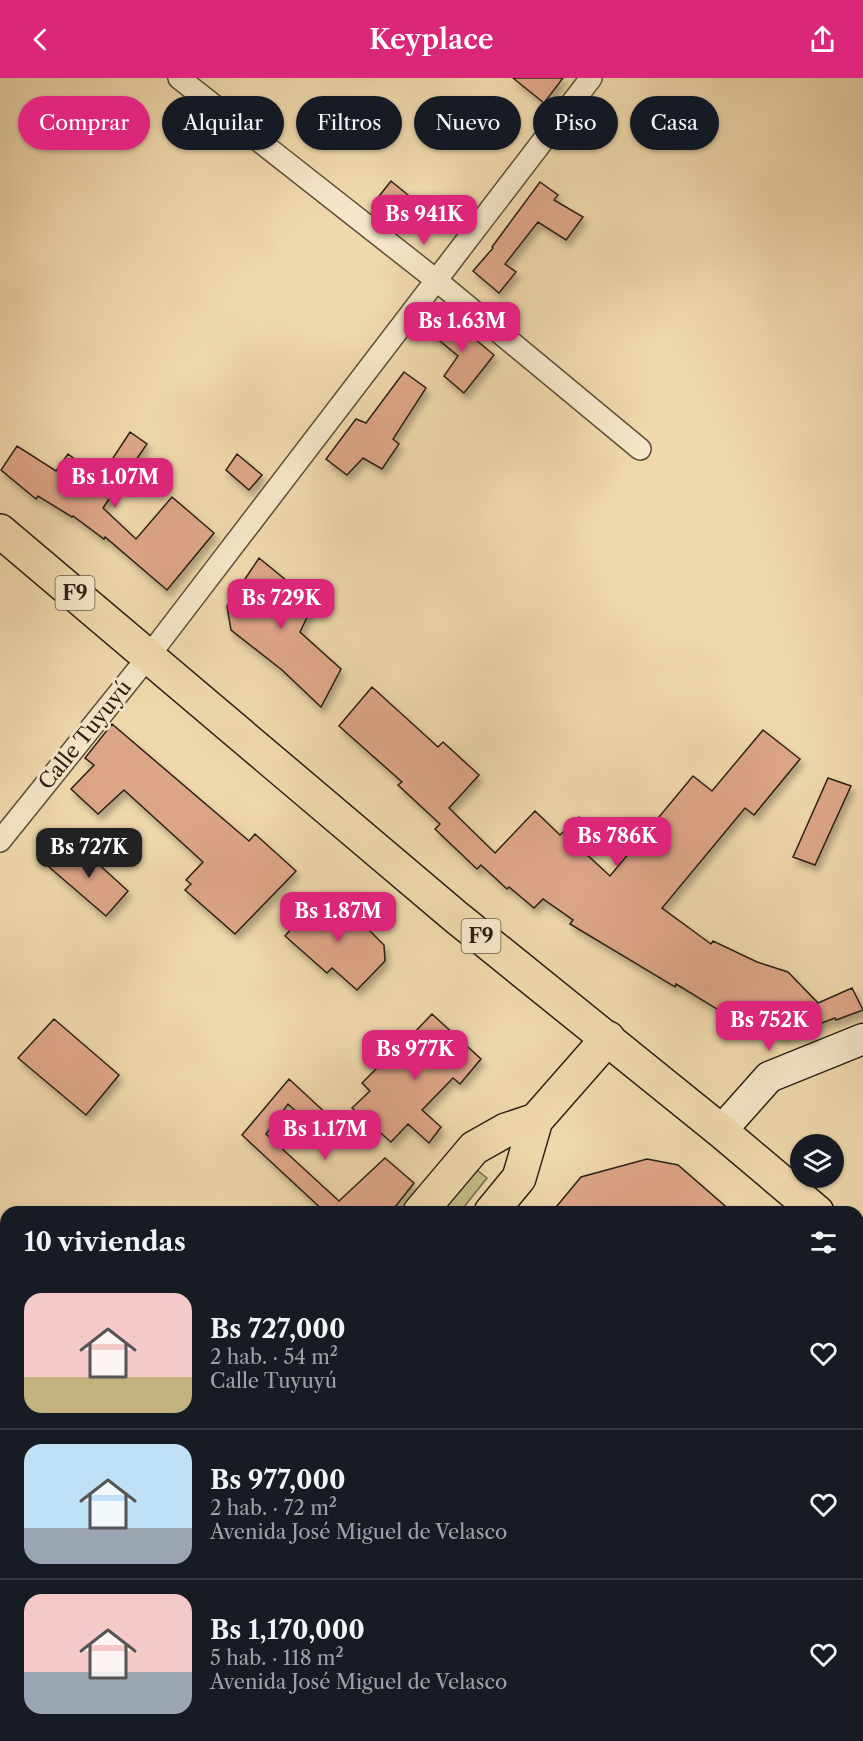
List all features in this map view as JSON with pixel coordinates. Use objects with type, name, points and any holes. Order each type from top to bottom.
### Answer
[{"type":"main road","name":"F9","points":[[0,531],[456,916],[608,1038],[810,1206]]},
{"type":"main road","points":[[496,1206],[519,1178],[536,1120],[608,1038]]},
{"type":"main road","points":[[721,1131],[769,1077],[863,1038]]},
{"type":"main road","points":[[425,1206],[474,1148],[506,1130],[536,1120]]},
{"type":"street","points":[[179,78],[436,280],[640,449]]},
{"type":"street","name":"Calle Tuyuyú","points":[[0,841],[148,657],[591,78]]},
{"type":"shaded area","points":[[477,1170],[487,1178],[465,1206],[446,1206]]},
{"type":"building","points":[[513,78],[563,78],[549,96],[535,96]]},
{"type":"building","points":[[391,181],[419,204],[403,223],[376,200]]},
{"type":"building","points":[[540,182],[558,195],[554,200],[583,217],[566,240],[538,222],[505,264],[516,272],[499,293],[473,271],[493,248]]},
{"type":"building","points":[[445,314],[494,355],[464,393],[444,376],[458,356],[429,332]]},
{"type":"building","points":[[404,372],[426,388],[393,439],[399,444],[382,469],[363,458],[347,475],[326,459],[356,419],[366,423]]},
{"type":"building","points":[[130,432],[147,444],[103,508],[136,539],[172,497],[214,533],[167,590],[105,537],[104,539],[73,516],[38,496],[36,499],[1,470],[17,446],[56,471],[68,454],[100,478]]},
{"type":"building","points":[[237,454],[262,475],[249,490],[226,470]]},
{"type":"building","points":[[259,558],[314,603],[300,632],[341,669],[321,707],[282,670],[231,630],[227,606]]},
{"type":"building","points":[[372,687],[438,747],[443,742],[479,775],[449,808],[495,853],[535,811],[560,835],[579,817],[599,836],[585,853],[610,876],[693,776],[712,791],[763,730],[800,759],[754,815],[745,808],[662,908],[711,944],[713,941],[757,962],[788,972],[818,1003],[852,988],[863,1010],[782,1038],[729,1006],[720,1011],[676,984],[675,987],[570,924],[573,920],[543,899],[534,908],[509,887],[507,889],[481,865],[477,869],[435,829],[440,824],[398,785],[402,782],[339,726]]},
{"type":"building","points":[[112,724],[249,841],[255,834],[296,871],[235,934],[185,890],[191,884],[186,880],[203,862],[124,790],[98,814],[71,789],[94,765],[85,758]]},
{"type":"building","points":[[828,778],[851,786],[815,865],[793,857]]},
{"type":"building","points":[[73,841],[128,891],[106,916],[49,867]]},
{"type":"building","points":[[332,900],[366,927],[384,945],[385,961],[357,990],[332,968],[327,973],[285,936],[315,902]]},
{"type":"building","points":[[432,1014],[481,1059],[460,1084],[453,1078],[422,1110],[441,1127],[429,1143],[408,1124],[391,1142],[352,1108],[370,1091],[362,1083],[387,1058],[388,1060]]},
{"type":"building","points":[[54,1019],[119,1075],[86,1115],[18,1058]]},
{"type":"building","points":[[289,1079],[331,1118],[318,1131],[288,1104],[266,1134],[339,1201],[385,1158],[414,1183],[396,1206],[319,1206],[242,1135]]},
{"type":"building","points":[[647,1159],[678,1165],[725,1206],[557,1206],[581,1177]]}]
